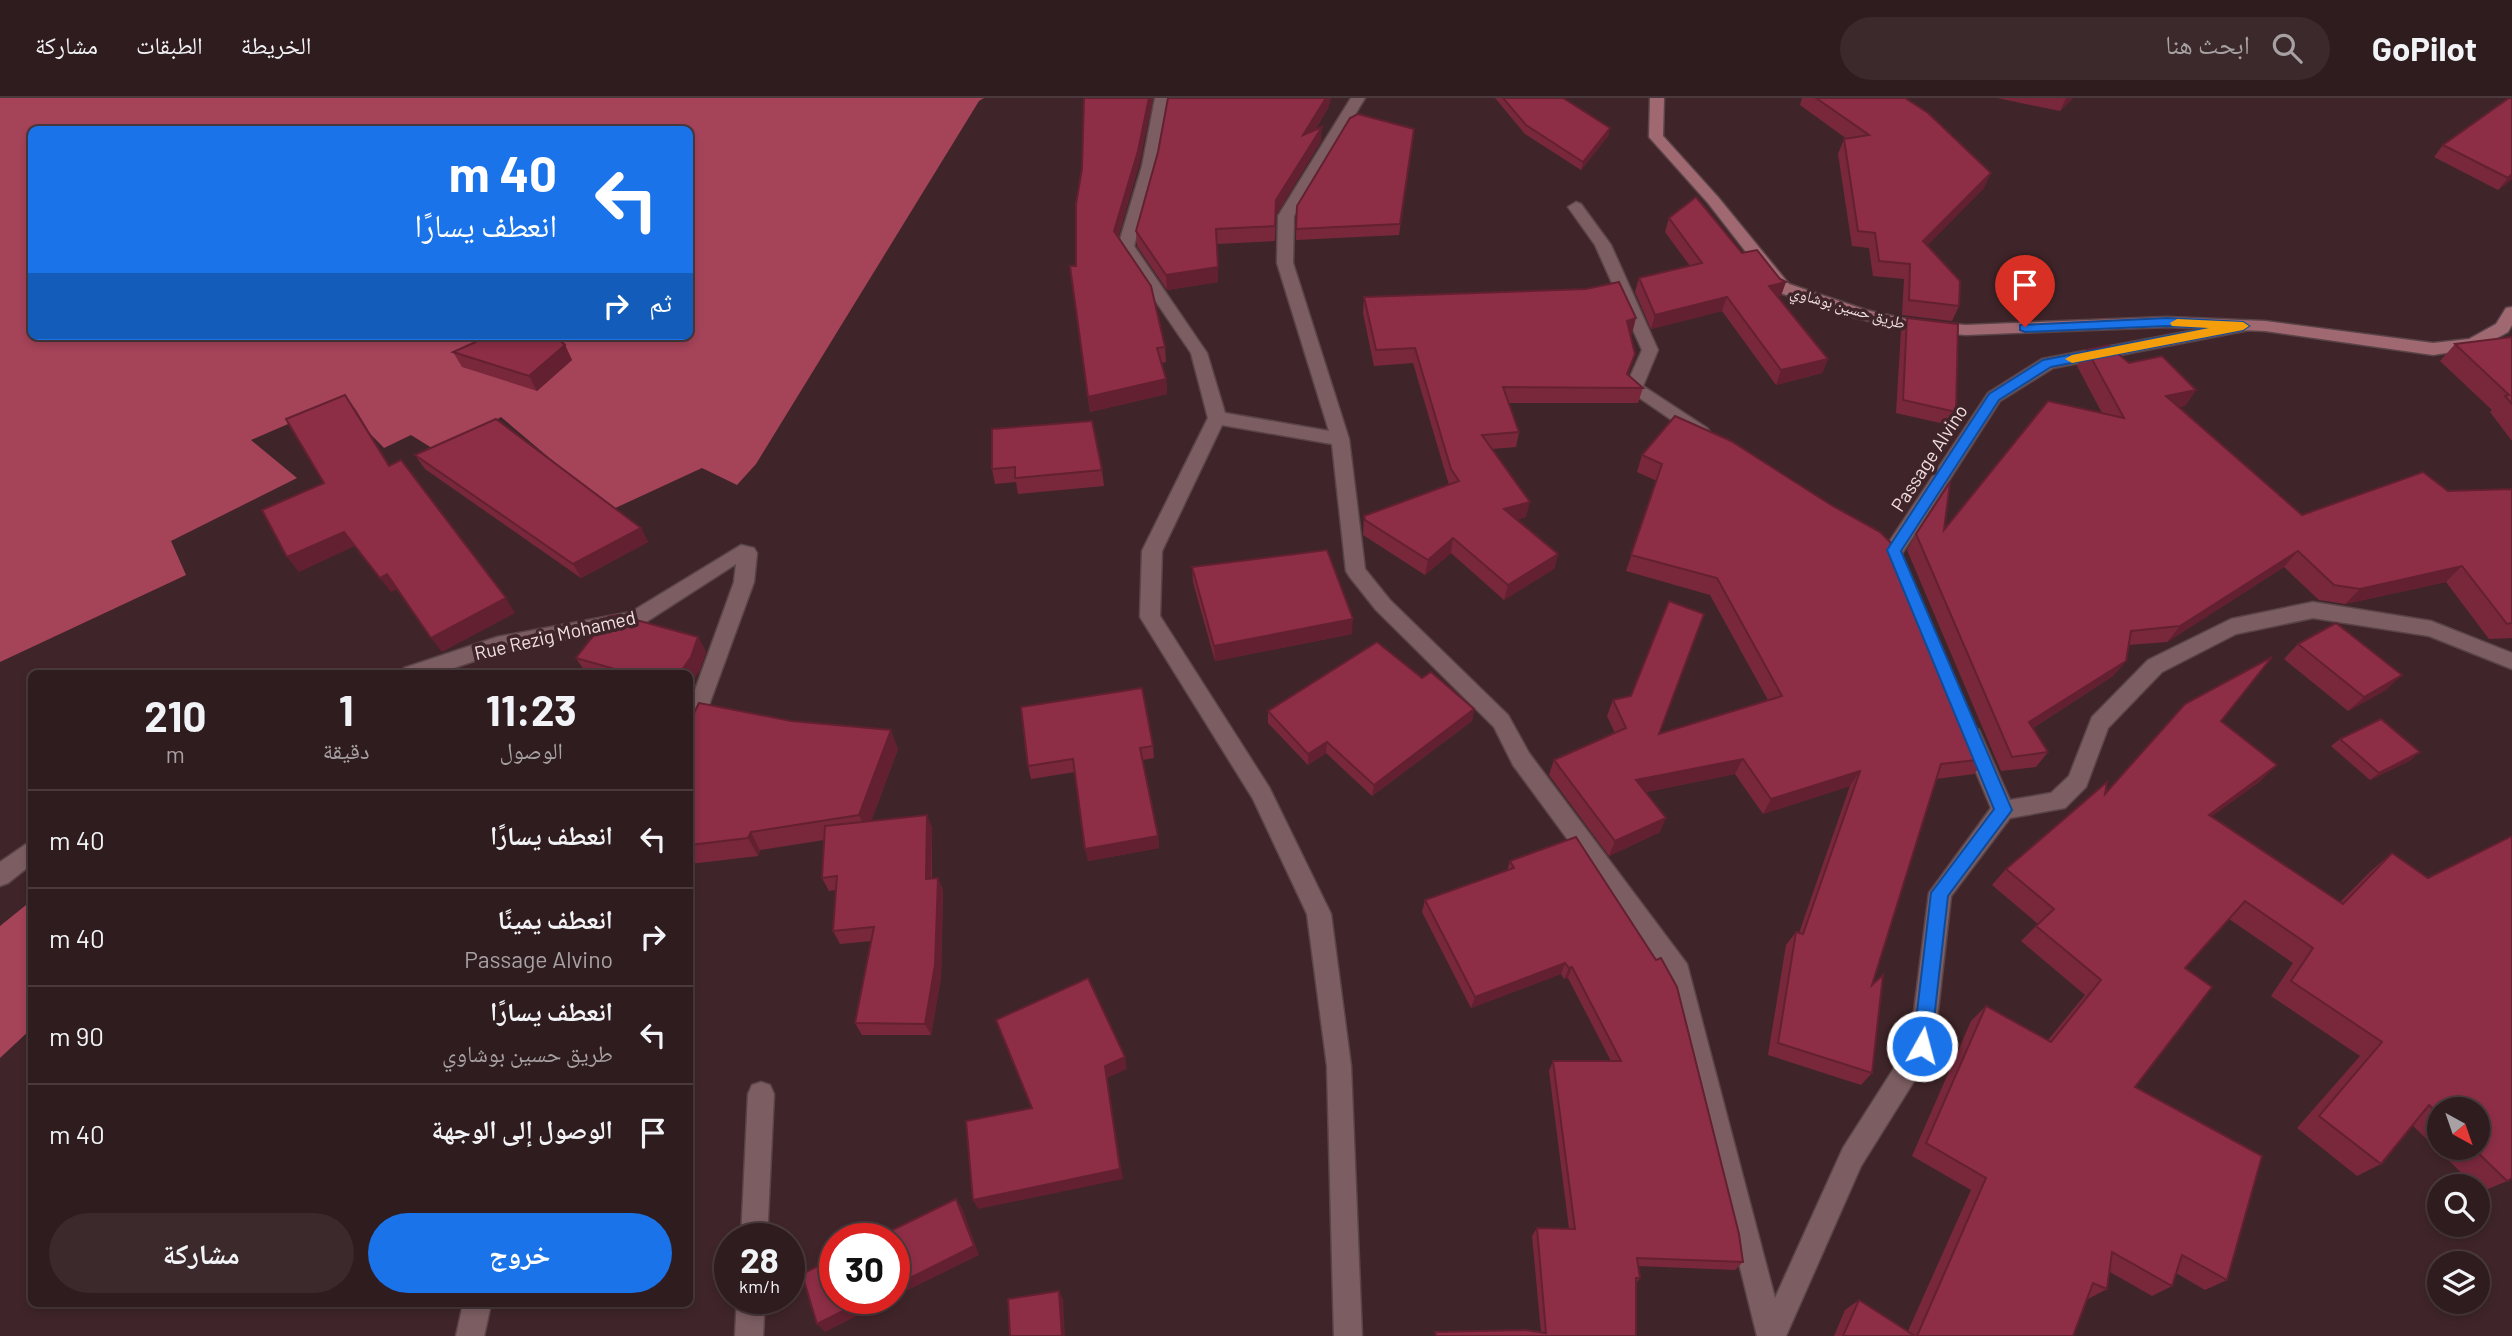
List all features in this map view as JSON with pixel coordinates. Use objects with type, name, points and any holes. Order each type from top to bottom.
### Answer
[{"type":"street","points":[[1161,98],[1149,166],[1126,246],[1199,353],[1217,418],[1152,551],[1150,617],[1261,793],[1318,914],[1339,1066],[1348,1336]]},
{"type":"street","points":[[1357,98],[1286,216],[1285,263],[1340,439],[1356,572],[1383,605],[1501,721],[1521,759],[1679,972],[1772,1336]]},
{"type":"street","name":"طريق حسين بوشاوي","points":[[1657,98],[1656,137],[1713,200],[1783,288],[1862,314],[1914,326],[1966,330],[2167,322],[2266,326],[2434,349],[2473,344],[2502,328],[2512,312]]},
{"type":"street","points":[[1577,207],[1603,246],[1650,350],[1634,388],[1717,442]]},
{"type":"street","name":"Passage Alvino","points":[[1894,550],[1994,397],[2048,363],[2243,326]]},
{"type":"street","points":[[1217,418],[1340,439]]},
{"type":"street","points":[[1873,538],[1894,550],[1904,575]]},
{"type":"street","name":"Rue Rezig Mohamed","points":[[423,670],[497,645],[636,619],[741,552],[747,554],[744,582],[693,724]]},
{"type":"street","points":[[1772,1336],[1852,1157],[1922,1046],[1940,893],[2003,810],[2057,802],[2078,781],[2099,723],[2155,666],[2231,627],[2313,610],[2431,629],[2512,661]]},
{"type":"street","points":[[1962,711],[2003,810]]},
{"type":"street","points":[[0,876],[28,853]]},
{"type":"street","points":[[755,1223],[761,1094]]},
{"type":"street","points":[[470,1336],[476,1307]]},
{"type":"street","points":[[749,1336],[750,1314]]},
{"type":"shaded area","points":[[0,98],[984,98],[979,101],[756,464],[737,485],[702,468],[611,510],[501,417],[440,453],[411,435],[384,448],[339,402],[251,440],[297,478],[171,541],[186,575],[0,662]]},
{"type":"shaded area","points":[[28,903],[28,1032],[0,1058],[0,926]]},
{"type":"building","points":[[1084,98],[1149,98],[1138,151],[1114,231],[1151,286],[1165,347],[1157,348],[1166,379],[1088,397],[1070,266],[1076,266],[1076,204],[1082,169]]},
{"type":"building","points":[[1168,98],[1326,98],[1303,135],[1322,127],[1276,200],[1275,226],[1216,229],[1218,267],[1166,275],[1136,231],[1158,152]]},
{"type":"building","points":[[1503,98],[1563,98],[1610,128],[1583,162],[1526,125]]},
{"type":"building","points":[[1816,98],[1905,98],[1928,113],[1991,173],[1923,241],[1960,281],[1959,306],[1909,300],[1910,264],[1879,261],[1875,233],[1858,231],[1844,139],[1869,135]]},
{"type":"building","points":[[2512,98],[2512,174],[2508,178],[2443,145]]},
{"type":"building","points":[[1358,114],[1414,129],[1400,224],[1296,229],[1297,206],[1350,118]]},
{"type":"building","points":[[1696,197],[1742,253],[1757,250],[1780,279],[1786,282],[1769,286],[1828,359],[1781,370],[1727,297],[1655,315],[1639,278],[1702,263],[1669,218]]},
{"type":"building","points":[[1619,282],[1636,318],[1627,321],[1635,354],[1627,374],[1643,388],[1503,387],[1519,432],[1482,435],[1530,502],[1504,509],[1558,554],[1508,585],[1453,538],[1428,560],[1365,520],[1364,516],[1459,481],[1451,469],[1415,348],[1376,350],[1364,297],[1586,289]]},
{"type":"building","points":[[1907,318],[1958,324],[1956,412],[1903,400]]},
{"type":"building","points":[[2512,337],[2512,404],[2505,396],[2509,395],[2455,344]]},
{"type":"building","points":[[480,340],[560,340],[565,345],[529,376],[453,352]]},
{"type":"building","points":[[2108,345],[2129,363],[2162,356],[2196,390],[2166,396],[2302,515],[2423,472],[2448,491],[2512,489],[2512,623],[2507,624],[2462,566],[2360,589],[2334,585],[2298,551],[2180,626],[2131,631],[2126,661],[2029,722],[2048,752],[2012,757],[1916,534],[1950,482],[1944,530],[2048,401],[2124,418],[2087,350]]},
{"type":"building","points":[[345,395],[389,466],[401,460],[506,598],[431,638],[387,574],[380,578],[344,532],[287,557],[262,510],[324,483],[286,419]]},
{"type":"building","points":[[1675,416],[1731,441],[1831,505],[1880,532],[1897,549],[1986,759],[1941,764],[1872,985],[1883,975],[1872,1073],[1778,1043],[1796,932],[1803,934],[1860,771],[1771,799],[1743,759],[1636,780],[1666,818],[1615,841],[1554,760],[1626,728],[1613,700],[1631,696],[1669,601],[1704,614],[1659,734],[1782,696],[1717,578],[1631,555],[1662,464],[1642,455]]},
{"type":"building","points":[[496,419],[641,528],[573,564],[415,455]]},
{"type":"building","points":[[1092,421],[1102,470],[1015,478],[1015,467],[992,469],[992,429]]},
{"type":"building","points":[[1327,550],[1353,619],[1214,646],[1192,567]]},
{"type":"building","points":[[618,615],[698,637],[691,657],[682,670],[618,670],[576,658],[608,617]]},
{"type":"building","points":[[2336,623],[2402,675],[2364,697],[2298,644]]},
{"type":"building","points":[[1377,642],[1422,678],[1431,672],[1474,709],[1374,785],[1327,742],[1308,754],[1268,711]]},
{"type":"building","points":[[2272,657],[2221,721],[2277,765],[2209,815],[2343,904],[2392,853],[2428,878],[2512,836],[2512,1178],[2507,1181],[2485,1160],[2490,1160],[2490,1097],[2427,1097],[2427,1107],[2381,1164],[2319,1116],[2382,1042],[2291,981],[2313,948],[2245,901],[2185,968],[2212,987],[2135,1087],[2262,1156],[2227,1280],[2182,1255],[2172,1286],[2112,1252],[2107,1289],[2093,1283],[2073,1336],[1917,1336],[1986,1178],[1926,1143],[1986,1006],[2051,1042],[2101,980],[2036,926],[2054,909],[2006,869],[2107,782],[2105,794],[2185,704]]},
{"type":"building","points":[[1142,688],[1153,746],[1140,748],[1158,836],[1085,849],[1073,759],[1028,766],[1021,707]]},
{"type":"building","points":[[699,703],[791,721],[891,730],[859,815],[751,832],[748,838],[693,845],[693,715]]},
{"type":"building","points":[[2381,719],[2420,752],[2379,773],[2340,739]]},
{"type":"building","points":[[927,815],[926,879],[938,878],[935,965],[925,1024],[855,1023],[874,927],[833,931],[837,876],[822,878],[825,826]]},
{"type":"building","points":[[1576,837],[1656,960],[1661,958],[1677,987],[1739,1234],[1743,1262],[1637,1258],[1640,1278],[1636,1278],[1636,1336],[1436,1336],[1435,1332],[1525,1330],[1546,1333],[1537,1228],[1575,1229],[1553,1061],[1621,1061],[1572,967],[1569,968],[1565,963],[1475,997],[1425,900],[1514,868],[1510,861]]},
{"type":"building","points":[[1088,978],[1125,1057],[1105,1066],[1120,1169],[973,1200],[966,1121],[1032,1108],[996,1020]]},
{"type":"building","points":[[956,1199],[974,1246],[910,1278],[910,1223],[907,1223]]},
{"type":"building","points":[[819,1266],[819,1314],[837,1314],[817,1324],[805,1284],[805,1273]]},
{"type":"building","points":[[1059,1291],[1062,1336],[1010,1336],[1008,1299]]},
{"type":"building","points":[[1859,1300],[1915,1336],[1843,1336]]},
{"type":"slow traffic","points":[[2072,359],[2243,326],[2177,323]]},
{"type":"route","points":[[1922,1046],[1940,893],[2003,810],[1894,550],[1994,397],[2048,363],[2243,326],[2167,322],[2025,327]]}]
